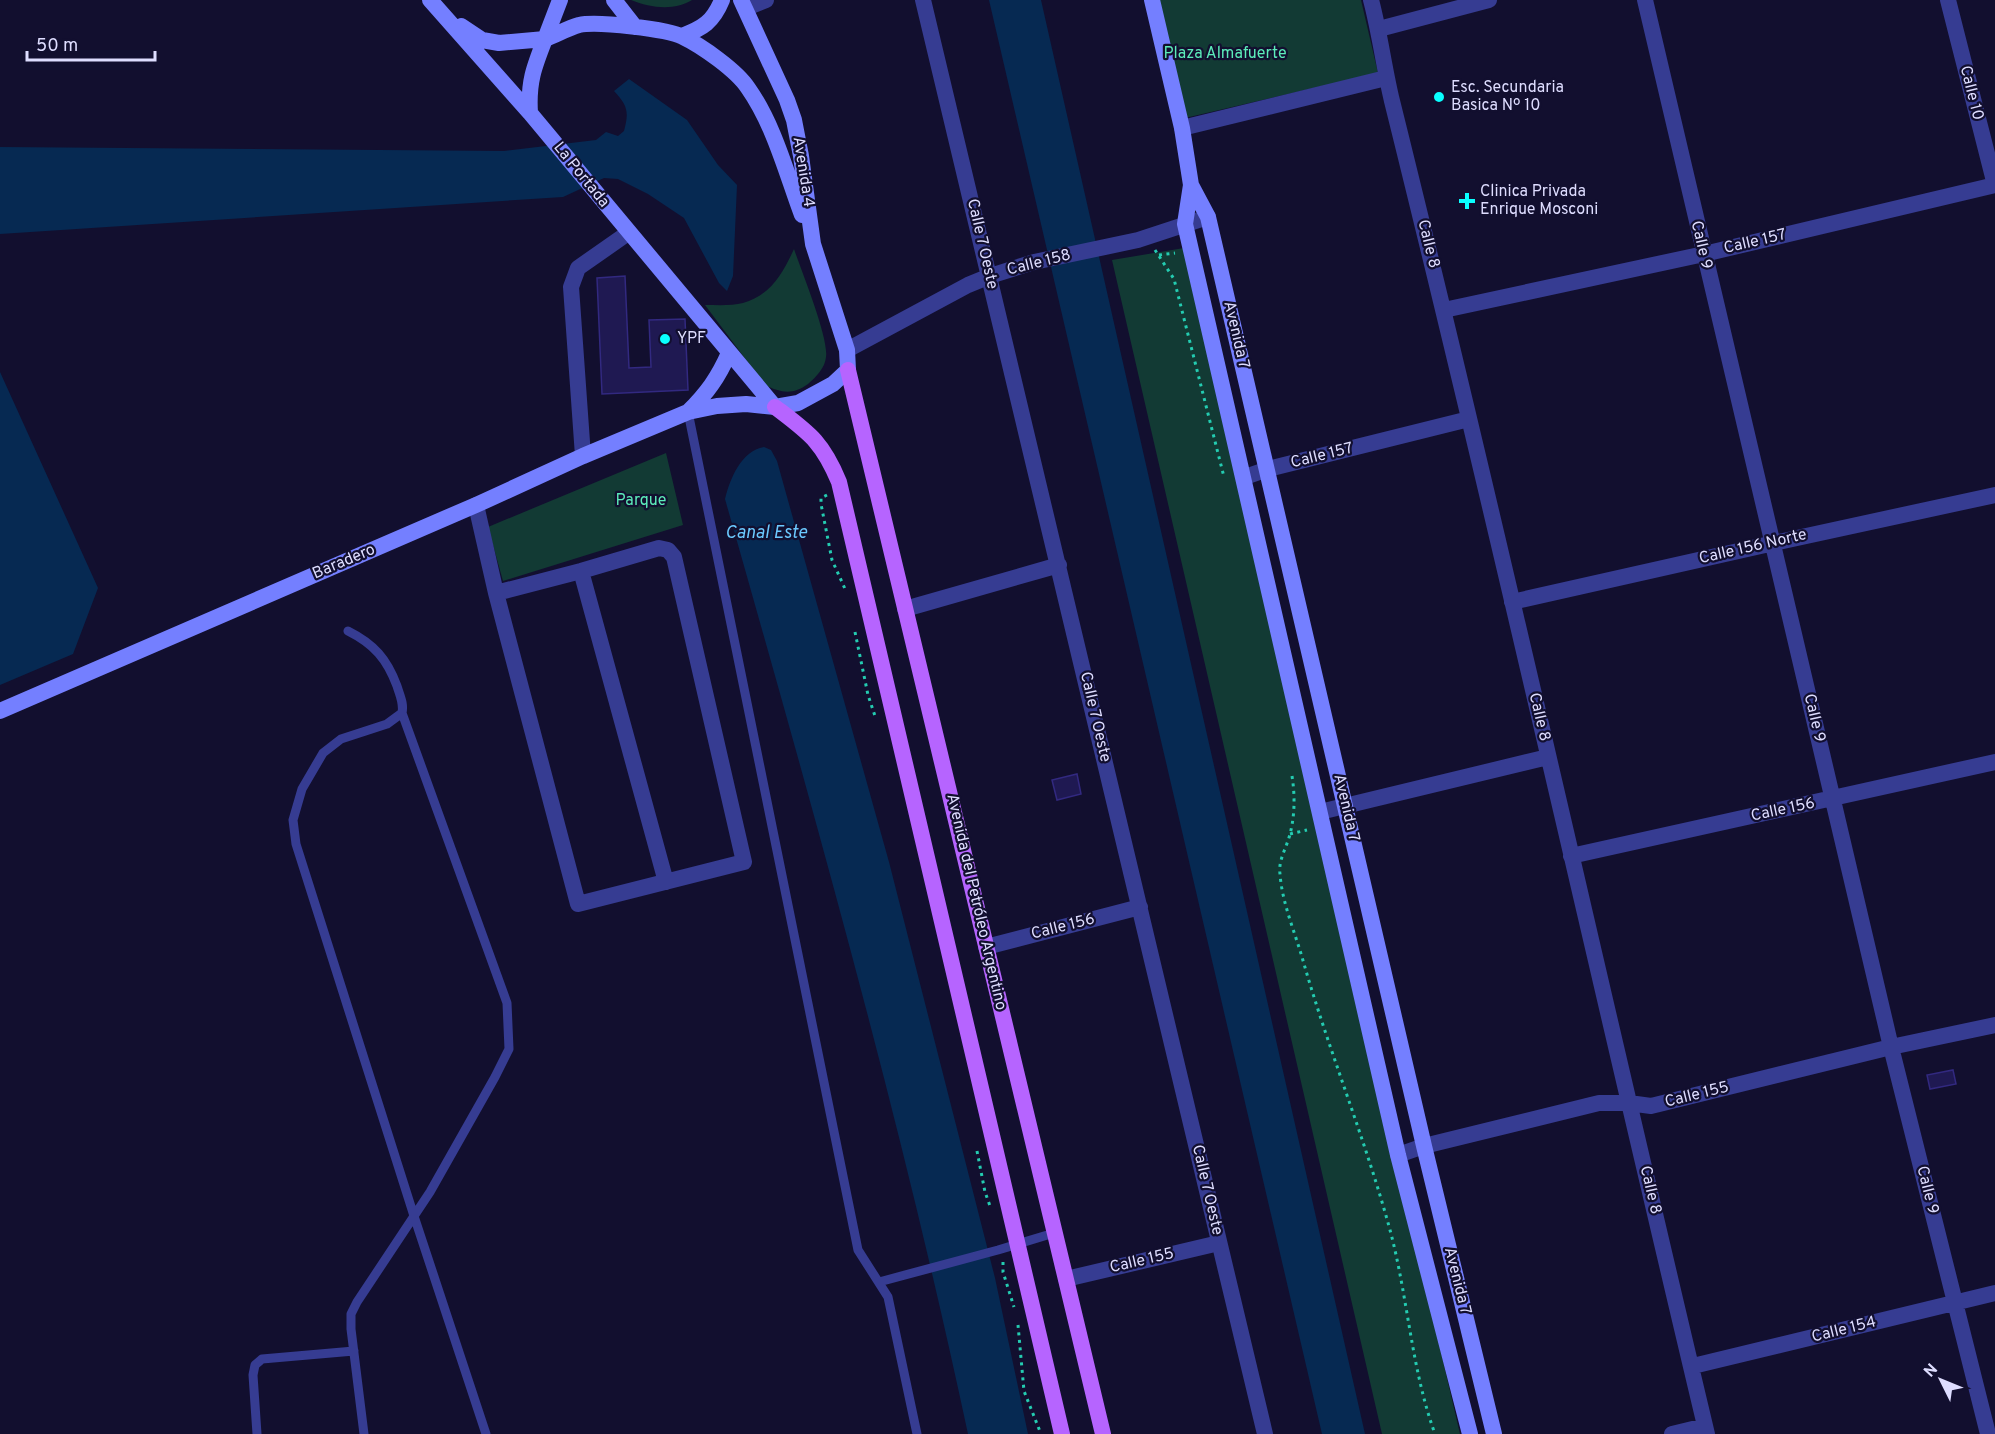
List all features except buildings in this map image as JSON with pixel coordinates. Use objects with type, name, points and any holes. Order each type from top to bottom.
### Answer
[{"type":"main road","name":"La Portada","points":[[430,0],[530,113],[775,407]]},
{"type":"main road","points":[[530,113],[528,92],[533,69],[560,0]]},
{"type":"main road","points":[[614,0],[635,27]]},
{"type":"main road","points":[[682,36],[701,28],[716,14],[722,0]]},
{"type":"main road","name":"Avenida 7","points":[[1152,0],[1182,128],[1191,185],[1185,224],[1245,477],[1398,1155],[1470,1434]]},
{"type":"main road","name":"Avenida 4","points":[[743,4],[794,120],[813,244],[847,350],[848,370]]},
{"type":"main road","points":[[442,14],[482,40],[499,43],[545,39],[579,25],[600,23],[682,36],[726,65],[747,86],[765,116],[813,244]]},
{"type":"main road","name":"Avenida 7","points":[[1191,185],[1208,216],[1424,1146],[1494,1434]]},
{"type":"main road","name":"Baradero","points":[[688,412],[705,395],[719,375],[729,353]]},
{"type":"main road","name":"Baradero","points":[[0,711],[476,505],[582,456],[688,412],[717,406],[775,407],[798,403],[833,384],[848,370]]},
{"type":"main road","name":"Avenida del Petróleo Argentino","points":[[848,370],[1103,1434]]},
{"type":"main road","points":[[775,407],[821,446],[839,482],[1062,1434]]},
{"type":"street","points":[[743,4],[766,0]]},
{"type":"street","name":"Calle 7 Oeste","points":[[923,0],[1265,1434]]},
{"type":"street","name":"Calle 8","points":[[1371,0],[1379,29],[1386,78],[1444,310],[1629,1103],[1693,1366],[1706,1430]]},
{"type":"street","points":[[1379,29],[1490,0]]},
{"type":"street","name":"Calle 9","points":[[1645,0],[1891,1047],[1988,1434]]},
{"type":"street","name":"Calle 10","points":[[1947,0],[1995,185]]},
{"type":"street","points":[[1182,128],[1386,78]]},
{"type":"street","name":"Calle 157","points":[[1444,310],[1704,254],[1995,185]]},
{"type":"street","name":"Calle 158","points":[[847,350],[968,285],[990,276],[1034,262],[1141,239],[1208,216]]},
{"type":"street","points":[[582,456],[571,287],[578,268],[628,233]]},
{"type":"street","name":"Calle 157","points":[[1245,477],[1469,419]]},
{"type":"street","name":"Calle 156 Norte","points":[[1512,602],[1995,495]]},
{"type":"street","points":[[476,505],[496,594],[578,904],[744,862],[674,556],[668,550],[659,548],[496,594]]},
{"type":"street","points":[[905,609],[1059,565]]},
{"type":"street","points":[[581,571],[666,882]]},
{"type":"street","points":[[1320,812],[1548,757]]},
{"type":"street","name":"Calle 156","points":[[1571,856],[1995,762]]},
{"type":"street","name":"Calle 156","points":[[986,947],[1140,907]]},
{"type":"street","name":"Calle 155","points":[[1398,1155],[1424,1146],[1599,1103],[1651,1106],[1891,1047],[1995,1025]]},
{"type":"street","name":"Calle 155","points":[[1066,1279],[1219,1243]]},
{"type":"street","name":"Calle 154","points":[[1693,1366],[1995,1293]]},
{"type":"street","points":[[1672,1434],[1706,1430]]},
{"type":"lane","points":[[688,412],[858,1250],[888,1297],[917,1434]]},
{"type":"lane","points":[[348,631],[363,639],[390,667],[404,704],[402,713],[507,1003],[509,1030],[509,1049],[495,1077],[430,1192],[351,1314],[364,1434]]},
{"type":"lane","points":[[402,713],[387,724],[341,739],[323,753],[302,789],[293,820],[296,844],[486,1434]]},
{"type":"lane","points":[[879,1282],[1054,1233]]},
{"type":"lane","points":[[258,1434],[253,1375],[255,1365],[262,1359],[354,1351]]},
{"type":"path","points":[[1141,239],[1159,255],[1174,279],[1226,484]]},
{"type":"path","points":[[1292,769],[1296,797],[1290,834],[1279,872],[1285,900],[1307,976],[1390,1231],[1421,1384],[1435,1434]]},
{"type":"green space","points":[[631,0],[692,0],[678,6],[662,7]]},
{"type":"green space","name":"Plaza Almafuerte","points":[[1158,0],[1361,0],[1378,73],[1185,118]]},
{"type":"green space","points":[[1184,248],[1460,1434],[1382,1434],[1112,260]]},
{"type":"green space","points":[[794,249],[819,320],[826,357],[822,369],[808,384],[803,388],[787,392],[765,385],[705,305],[739,304],[761,295],[775,282]]},
{"type":"green space","name":"Parque","points":[[666,453],[683,525],[503,581],[488,527]]},
{"type":"water","points":[[989,0],[1041,0],[1365,1434],[1322,1434]]},
{"type":"water","points":[[629,79],[687,120],[718,165],[737,185],[733,276],[727,291],[719,283],[684,218],[648,194],[618,179],[604,178],[563,197],[0,234],[0,147],[504,151],[596,140],[606,132],[618,136],[624,131],[627,114],[625,105],[614,91]]},
{"type":"water","points":[[0,372],[98,588],[73,654],[0,685]]},
{"type":"water","name":"Canal Este","points":[[764,447],[771,450],[777,461],[889,862],[995,1278],[1028,1434],[968,1434],[885,1081],[823,848],[725,499],[733,475],[743,460],[749,454]]},
{"type":"place","name":"Esc. Secundaria Basica Nº 10","points":[[1439,97]]},
{"type":"place","name":"Clinica Privada Enrique Mosconi","points":[[1467,201]]},
{"type":"place","name":"YPF","points":[[665,339]]}]
